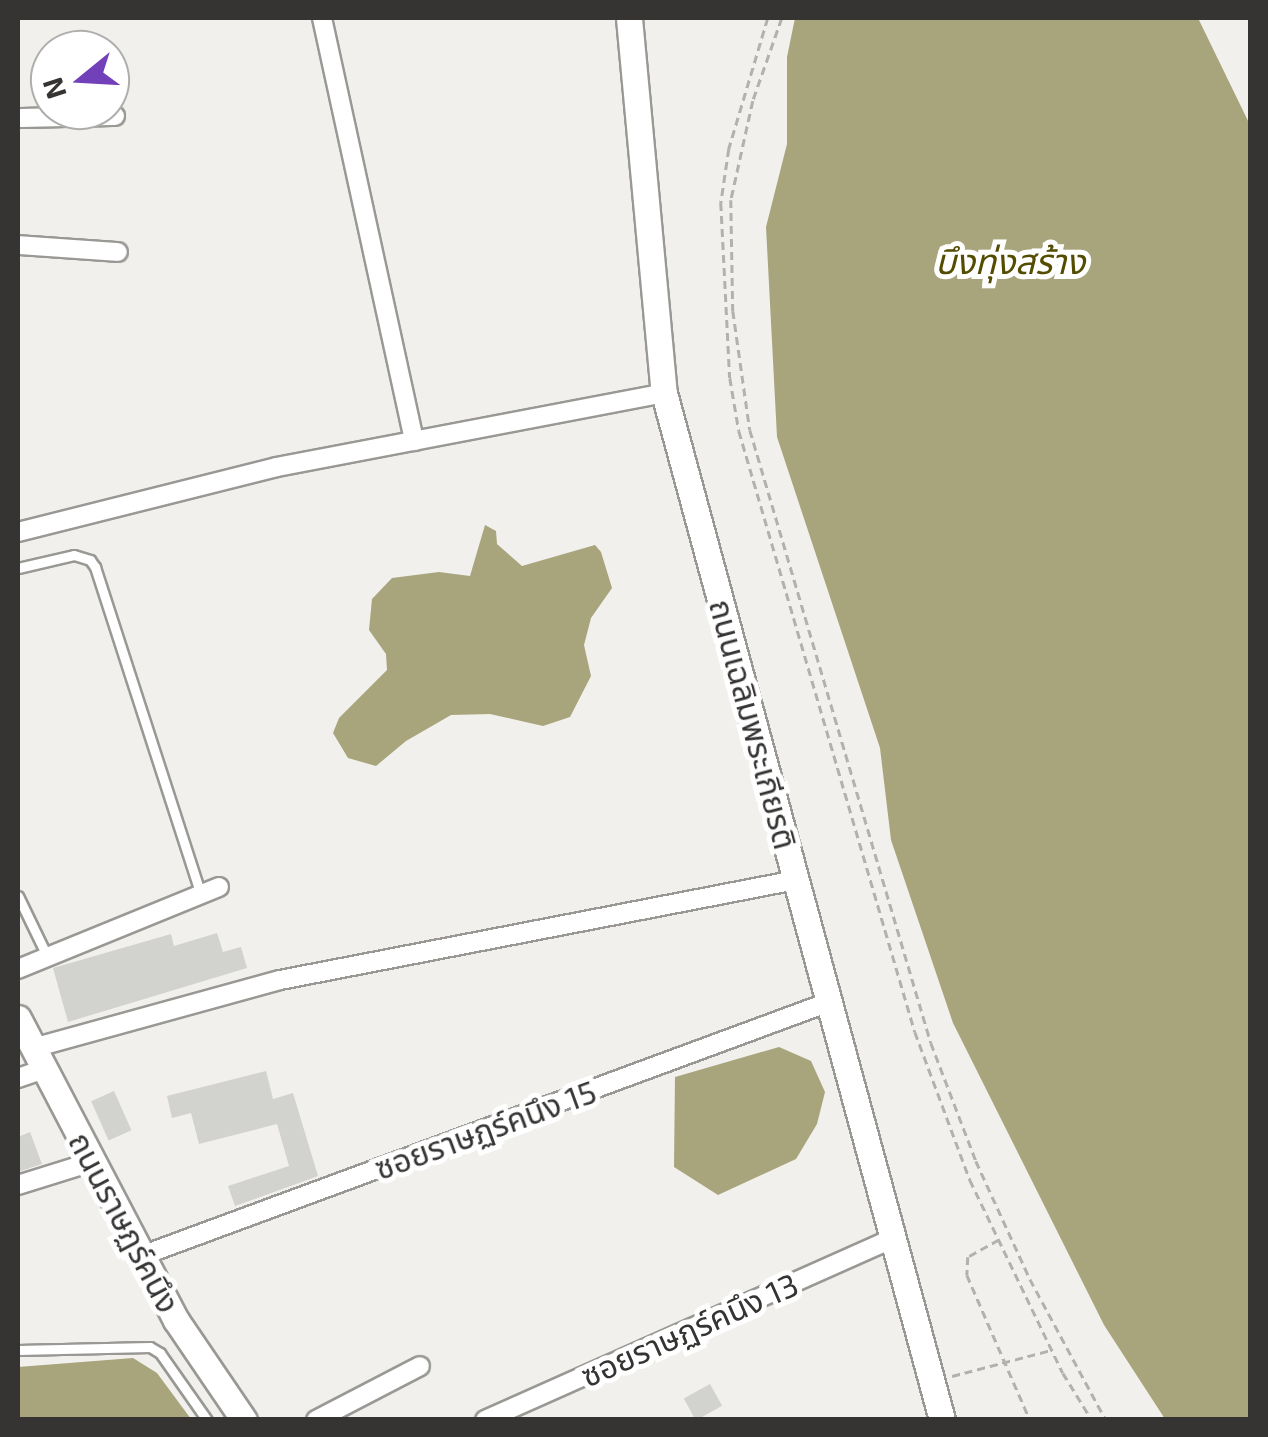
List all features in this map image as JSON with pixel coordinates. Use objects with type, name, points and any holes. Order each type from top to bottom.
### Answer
[{"type":"street","points":[[322,18],[414,441]]},
{"type":"street","name":"ถนนเฉลิมพระเกียรติ","points":[[629,18],[664,392],[942,1420]]},
{"type":"street","points":[[18,245],[118,252]]},
{"type":"street","points":[[18,532],[277,467],[664,392]]},
{"type":"street","points":[[18,1078],[38,1058],[280,980],[796,880]]},
{"type":"street","points":[[18,969],[218,888]]},
{"type":"street","name":"ซอยราษฏร์คนึง 15","points":[[141,1256],[829,1002]]},
{"type":"street","name":"ถนนราษฏร์คนึง","points":[[18,1018],[176,1320],[244,1420]]},
{"type":"street","points":[[18,1185],[92,1162]]},
{"type":"street","name":"ซอยราษฏร์คนึง 13","points":[[484,1420],[893,1238]]},
{"type":"street","points":[[316,1420],[420,1366]]},
{"type":"lane","points":[[18,568],[74,555],[90,560],[95,567],[200,896]]},
{"type":"lane","points":[[18,896],[48,958]]},
{"type":"lane","points":[[18,1350],[150,1347],[160,1353],[207,1420]]},
{"type":"path","points":[[768,18],[729,149],[721,203],[730,378],[740,431],[915,1032],[970,1180],[1052,1350],[1092,1420]]},
{"type":"path","points":[[782,18],[753,101],[732,200],[738,366],[757,458],[931,1043],[976,1161],[1030,1279],[1106,1420]]},
{"type":"path","points":[[999,1240],[973,1253],[966,1265],[978,1304],[1030,1420]]},
{"type":"path","points":[[932,1382],[1052,1350]]},
{"type":"water","name":"บึงทุ่งสร้าง","points":[[795,18],[1198,18],[1250,125],[1250,1419],[1165,1419],[1104,1325],[953,1023],[891,840],[880,748],[777,437],[766,227],[787,144],[787,57]]},
{"type":"water","points":[[485,525],[496,531],[497,544],[522,566],[595,545],[601,552],[612,588],[591,618],[584,645],[591,676],[570,717],[543,726],[490,714],[451,715],[406,741],[376,766],[348,758],[333,733],[339,718],[387,670],[386,654],[369,630],[372,599],[392,578],[439,572],[470,576]]},
{"type":"water","points":[[779,1047],[811,1061],[825,1092],[817,1124],[796,1159],[718,1195],[674,1167],[675,1077]]},
{"type":"water","points":[[133,1358],[157,1373],[191,1419],[18,1419],[18,1367]]},
{"type":"building","points":[[217,933],[223,952],[241,947],[247,968],[68,1022],[53,968],[171,934],[174,946]]},
{"type":"building","points":[[266,1071],[273,1099],[293,1093],[318,1176],[235,1206],[228,1186],[289,1166],[277,1124],[199,1144],[191,1113],[172,1118],[167,1096]]},
{"type":"building","points":[[114,1091],[131,1130],[109,1140],[91,1101]]},
{"type":"building","points":[[30,1132],[42,1164],[18,1172],[18,1137]]},
{"type":"building","points":[[710,1384],[722,1406],[696,1420],[684,1399]]}]
